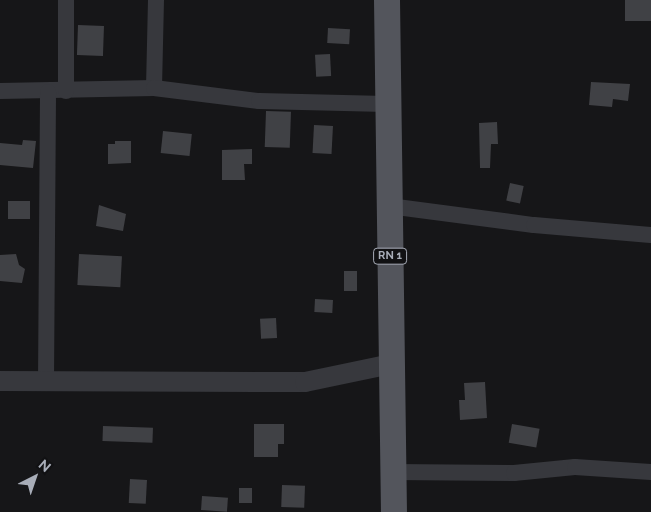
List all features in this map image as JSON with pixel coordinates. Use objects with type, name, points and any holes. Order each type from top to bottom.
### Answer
[{"type":"main road","name":"RN 1","points":[[386,0],[386,104],[394,512]]},
{"type":"street","points":[[66,0],[66,91]]},
{"type":"street","points":[[154,88],[156,0]]},
{"type":"street","points":[[0,91],[48,92],[154,88],[259,101],[386,104]]},
{"type":"street","points":[[46,382],[48,92]]},
{"type":"street","points":[[389,206],[534,226],[651,235]]},
{"type":"street","points":[[0,381],[305,382],[391,364]]},
{"type":"street","points":[[393,472],[514,473],[575,467],[651,472]]},
{"type":"building","points":[[625,0],[651,0],[651,21],[625,21]]},
{"type":"building","points":[[78,25],[104,26],[103,56],[77,55]]},
{"type":"building","points":[[328,28],[350,29],[349,44],[327,43]]},
{"type":"building","points":[[330,54],[331,76],[316,77],[315,55]]},
{"type":"building","points":[[591,82],[630,84],[628,101],[613,99],[612,107],[589,105]]},
{"type":"building","points":[[266,111],[291,112],[290,148],[265,147]]},
{"type":"building","points":[[497,122],[498,144],[491,144],[490,168],[480,168],[479,123]]},
{"type":"building","points":[[314,125],[333,126],[332,154],[313,153]]},
{"type":"building","points":[[163,131],[192,134],[190,156],[161,153]]},
{"type":"building","points":[[23,140],[36,141],[33,168],[0,165],[0,143],[22,145]]},
{"type":"building","points":[[115,141],[131,141],[131,163],[108,164],[108,144],[115,144]]},
{"type":"building","points":[[252,149],[252,164],[244,164],[245,180],[222,180],[222,150]]},
{"type":"building","points":[[510,183],[524,186],[520,204],[506,201]]},
{"type":"building","points":[[8,201],[30,201],[30,219],[8,219]]},
{"type":"building","points":[[99,205],[126,214],[123,231],[96,226]]},
{"type":"building","points":[[16,254],[19,265],[25,269],[22,283],[0,281],[0,255]]},
{"type":"building","points":[[79,254],[122,256],[120,287],[77,285]]},
{"type":"building","points":[[344,271],[357,271],[357,291],[344,291]]},
{"type":"building","points":[[315,299],[333,300],[332,313],[314,312]]},
{"type":"building","points":[[276,318],[277,338],[261,339],[260,319]]},
{"type":"building","points":[[485,382],[487,418],[460,420],[459,400],[465,400],[464,383]]},
{"type":"building","points":[[254,424],[284,424],[284,444],[278,444],[278,457],[254,457]]},
{"type":"building","points":[[512,424],[540,429],[536,448],[509,443]]},
{"type":"building","points":[[103,426],[153,428],[152,443],[102,441]]},
{"type":"building","points":[[130,479],[147,480],[146,504],[129,503]]},
{"type":"building","points":[[282,485],[305,486],[304,508],[281,507]]},
{"type":"building","points":[[239,488],[252,488],[252,503],[239,503]]},
{"type":"building","points":[[202,496],[228,498],[227,512],[201,510]]}]
